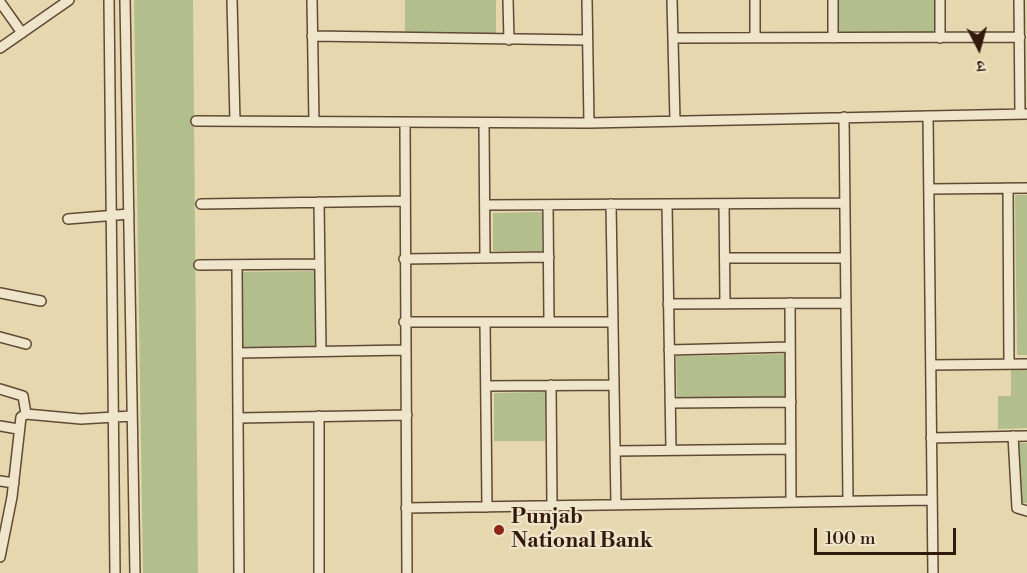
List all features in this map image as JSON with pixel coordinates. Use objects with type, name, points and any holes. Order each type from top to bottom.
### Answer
[{"type":"street","points":[[0,48],[69,0]]},
{"type":"street","points":[[109,0],[115,573]]},
{"type":"street","points":[[125,0],[135,573]]},
{"type":"street","points":[[232,0],[235,121]]},
{"type":"street","points":[[312,0],[314,122]]},
{"type":"street","points":[[508,0],[508,40]]},
{"type":"street","points":[[587,0],[589,123]]},
{"type":"street","points":[[672,0],[675,120]]},
{"type":"street","points":[[755,0],[755,39]]},
{"type":"street","points":[[832,0],[833,38]]},
{"type":"street","points":[[940,0],[940,38]]},
{"type":"street","points":[[196,121],[589,123],[1024,114],[1019,0]]},
{"type":"street","points":[[0,2],[22,33]]},
{"type":"street","points":[[312,36],[587,40]]},
{"type":"street","points":[[673,38],[1020,37]]},
{"type":"street","points":[[928,116],[933,573]]},
{"type":"street","points":[[844,117],[848,501]]},
{"type":"street","points":[[405,123],[404,322],[407,415],[407,573]]},
{"type":"street","points":[[484,123],[485,258]]},
{"type":"street","points":[[1008,188],[1009,364]]},
{"type":"street","points":[[930,189],[1027,188]]},
{"type":"street","points":[[201,204],[404,201]]},
{"type":"street","points":[[319,202],[321,351]]},
{"type":"street","points":[[484,205],[845,203]]},
{"type":"street","points":[[611,204],[616,505]]},
{"type":"street","points":[[667,204],[670,450]]},
{"type":"street","points":[[724,204],[725,304]]},
{"type":"street","points":[[549,205],[549,322]]},
{"type":"street","points":[[68,219],[129,214]]},
{"type":"street","points":[[404,259],[549,257]]},
{"type":"street","points":[[724,258],[845,258]]},
{"type":"street","points":[[199,266],[320,264]]},
{"type":"street","points":[[237,265],[239,573]]},
{"type":"street","points":[[0,292],[41,302]]},
{"type":"street","points":[[790,303],[791,502]]},
{"type":"street","points":[[668,304],[846,303]]},
{"type":"street","points":[[404,322],[613,322]]},
{"type":"street","points":[[485,322],[487,507]]},
{"type":"street","points":[[0,337],[26,344]]},
{"type":"street","points":[[669,350],[790,347]]},
{"type":"street","points":[[238,353],[405,350]]},
{"type":"street","points":[[931,365],[1027,364]]},
{"type":"street","points":[[486,386],[614,385]]},
{"type":"street","points":[[551,386],[552,506]]},
{"type":"street","points":[[0,389],[24,396],[26,414]]},
{"type":"street","points":[[670,403],[791,402]]},
{"type":"street","points":[[0,557],[14,483],[21,417],[26,414],[81,419],[132,416]]},
{"type":"street","points":[[238,418],[407,415]]},
{"type":"street","points":[[319,416],[319,573]]},
{"type":"street","points":[[0,426],[18,429]]},
{"type":"street","points":[[1013,436],[1017,508],[1027,511]]},
{"type":"street","points":[[931,438],[1027,436]]},
{"type":"street","points":[[615,450],[791,449]]},
{"type":"street","points":[[0,481],[14,483]]},
{"type":"street","points":[[406,508],[932,500]]},
{"type":"green space","points":[[134,0],[193,0],[198,573],[143,573]]},
{"type":"green space","points":[[405,0],[496,0],[496,34],[405,34]]},
{"type":"green space","points":[[838,0],[934,0],[934,32],[838,32]]},
{"type":"green space","points":[[1015,195],[1027,195],[1027,355],[1017,355]]},
{"type":"green space","points":[[542,212],[542,251],[493,251],[493,213]]},
{"type":"green space","points":[[314,271],[315,347],[240,348],[239,272]]},
{"type":"green space","points":[[785,354],[786,397],[677,399],[676,356]]},
{"type":"green space","points":[[1011,368],[1027,368],[1027,428],[998,429],[998,396],[1011,396]]},
{"type":"green space","points":[[545,392],[545,441],[494,441],[494,393]]},
{"type":"green space","points":[[1016,443],[1027,443],[1027,503],[1017,503]]},
{"type":"place","name":"Punjab National Bank","points":[[499,530]]}]
